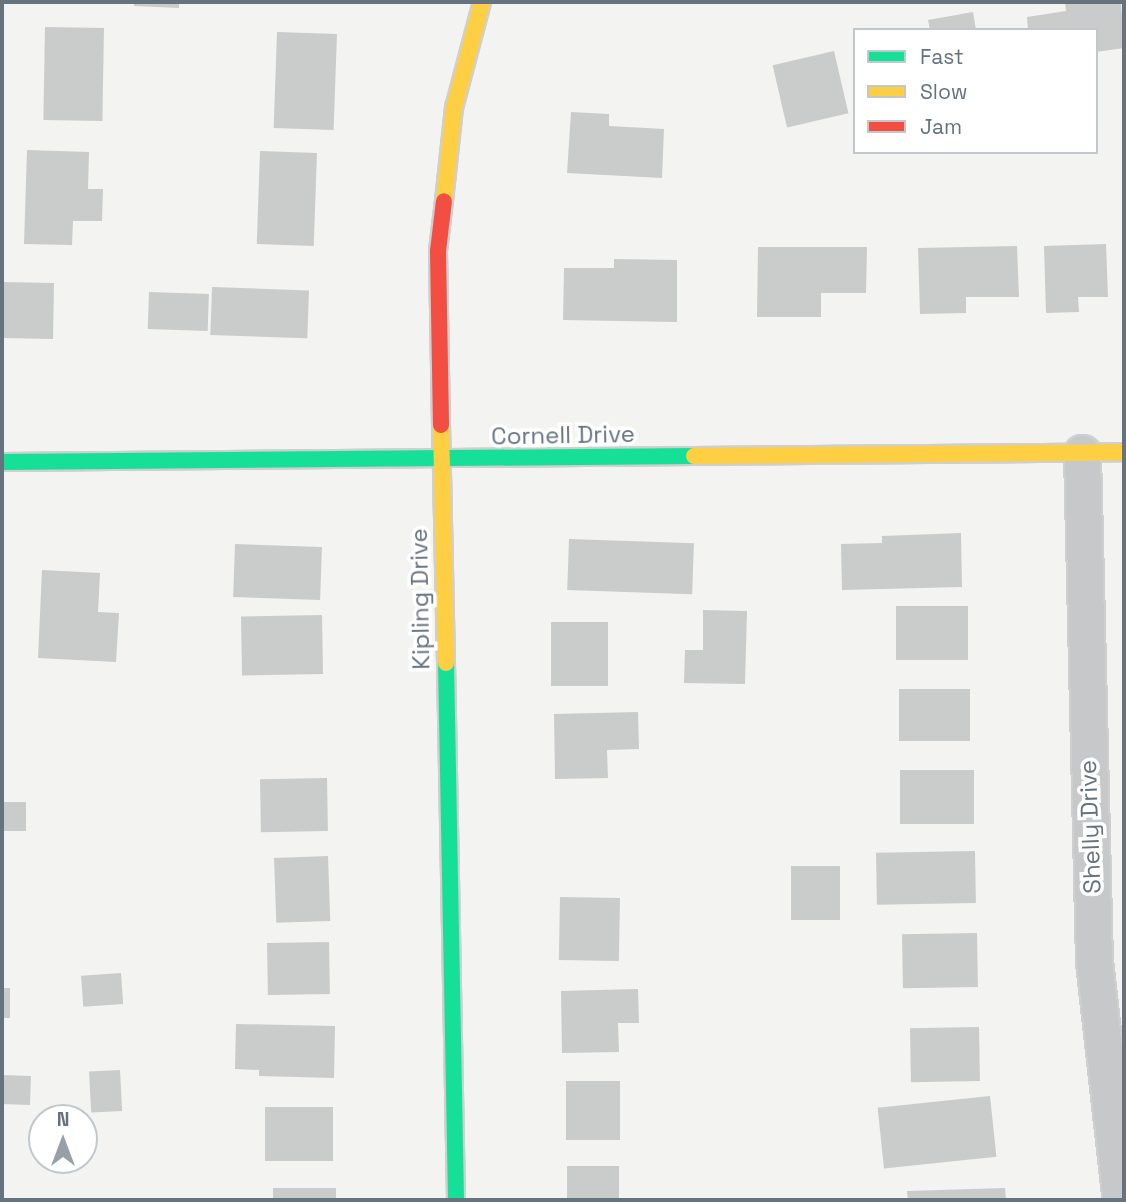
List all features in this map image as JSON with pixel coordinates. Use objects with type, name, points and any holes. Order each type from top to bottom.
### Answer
[{"type":"street","name":"Kipling Drive","points":[[456,1200],[439,460],[438,251],[442,185],[466,51],[482,2]]},
{"type":"street","name":"Cornell Drive","points":[[2,461],[439,460],[1124,452]]},
{"type":"street","name":"Shelly Drive","points":[[1082,453],[1094,961],[1121,1200]]},
{"type":"building","points":[[134,2],[179,2],[179,8],[134,6]]},
{"type":"building","points":[[1065,2],[1121,2],[1124,48],[1098,52],[1098,28],[1028,28],[1027,17],[1066,11]]},
{"type":"building","points":[[973,12],[976,28],[930,28],[928,20]]},
{"type":"building","points":[[45,27],[104,28],[102,121],[43,120]]},
{"type":"building","points":[[277,32],[337,34],[334,130],[274,128]]},
{"type":"building","points":[[834,51],[848,113],[787,128],[773,65]]},
{"type":"building","points":[[571,112],[609,114],[609,126],[664,129],[662,178],[567,173]]},
{"type":"building","points":[[27,150],[89,152],[88,189],[103,189],[102,221],[73,221],[72,245],[24,244]]},
{"type":"building","points":[[260,151],[317,153],[314,246],[257,244]]},
{"type":"building","points":[[1106,244],[1108,297],[1078,297],[1079,312],[1046,313],[1044,246]]},
{"type":"building","points":[[1017,246],[1019,297],[966,297],[966,313],[920,314],[918,248]]},
{"type":"building","points":[[758,247],[867,247],[866,293],[821,293],[821,317],[757,317]]},
{"type":"building","points":[[614,259],[677,260],[677,322],[563,320],[564,268],[614,268]]},
{"type":"building","points":[[2,282],[54,283],[53,339],[2,338]]},
{"type":"building","points":[[212,287],[309,290],[307,338],[210,335]]},
{"type":"building","points":[[149,292],[209,294],[208,331],[148,329]]},
{"type":"building","points":[[961,533],[962,587],[842,590],[841,544],[882,543],[882,536]]},
{"type":"building","points":[[569,539],[694,543],[692,594],[567,590]]},
{"type":"building","points":[[235,544],[322,547],[320,600],[233,597]]},
{"type":"building","points":[[42,570],[100,573],[98,612],[119,613],[116,662],[38,658]]},
{"type":"building","points":[[896,606],[968,606],[968,660],[896,660]]},
{"type":"building","points":[[703,610],[747,611],[745,684],[684,683],[685,650],[703,650]]},
{"type":"building","points":[[322,615],[323,674],[242,675],[241,616]]},
{"type":"building","points":[[551,622],[608,622],[608,686],[551,686]]},
{"type":"building","points":[[899,689],[970,689],[970,741],[899,741]]},
{"type":"building","points":[[638,712],[639,749],[607,750],[608,778],[555,779],[554,714]]},
{"type":"building","points":[[900,770],[974,770],[974,824],[900,824]]},
{"type":"building","points":[[327,778],[328,831],[261,832],[260,779]]},
{"type":"building","points":[[2,802],[26,802],[26,831],[2,831]]},
{"type":"building","points":[[975,851],[976,903],[877,905],[876,853]]},
{"type":"building","points":[[328,856],[330,921],[276,923],[274,858]]},
{"type":"building","points":[[791,866],[840,866],[840,920],[791,920]]},
{"type":"building","points":[[560,897],[620,898],[619,961],[559,960]]},
{"type":"building","points":[[977,933],[978,987],[903,988],[902,934]]},
{"type":"building","points":[[329,942],[330,994],[268,995],[267,943]]},
{"type":"building","points":[[121,973],[123,1004],[83,1007],[81,976]]},
{"type":"building","points":[[2,988],[10,988],[10,1018],[2,1018]]},
{"type":"building","points":[[638,989],[639,1023],[618,1023],[619,1052],[562,1053],[561,991]]},
{"type":"building","points":[[236,1024],[335,1026],[334,1078],[259,1076],[259,1070],[235,1069]]},
{"type":"building","points":[[979,1027],[980,1081],[911,1082],[910,1028]]},
{"type":"building","points":[[120,1070],[122,1111],[98,1112],[98,1104],[91,1104],[89,1072]]},
{"type":"building","points":[[2,1075],[31,1076],[30,1104],[2,1104]]},
{"type":"building","points":[[566,1081],[620,1081],[620,1140],[566,1140]]},
{"type":"building","points":[[990,1096],[996,1157],[884,1168],[878,1108]]},
{"type":"building","points":[[265,1107],[333,1107],[333,1161],[265,1161]]},
{"type":"building","points":[[567,1166],[619,1166],[619,1200],[567,1200]]},
{"type":"building","points":[[273,1188],[336,1188],[336,1200],[273,1200]]},
{"type":"building","points":[[1005,1188],[1006,1200],[908,1200],[907,1191]]},
{"type":"traffic: fast","points":[[2,462],[694,456]]},
{"type":"traffic: fast","points":[[446,663],[456,1200]]},
{"type":"traffic: slow","points":[[444,201],[454,108],[482,2]]},
{"type":"traffic: slow","points":[[441,425],[446,663]]},
{"type":"traffic: slow","points":[[694,456],[1124,452]]},
{"type":"traffic: jam","points":[[441,425],[438,251],[444,201]]}]
